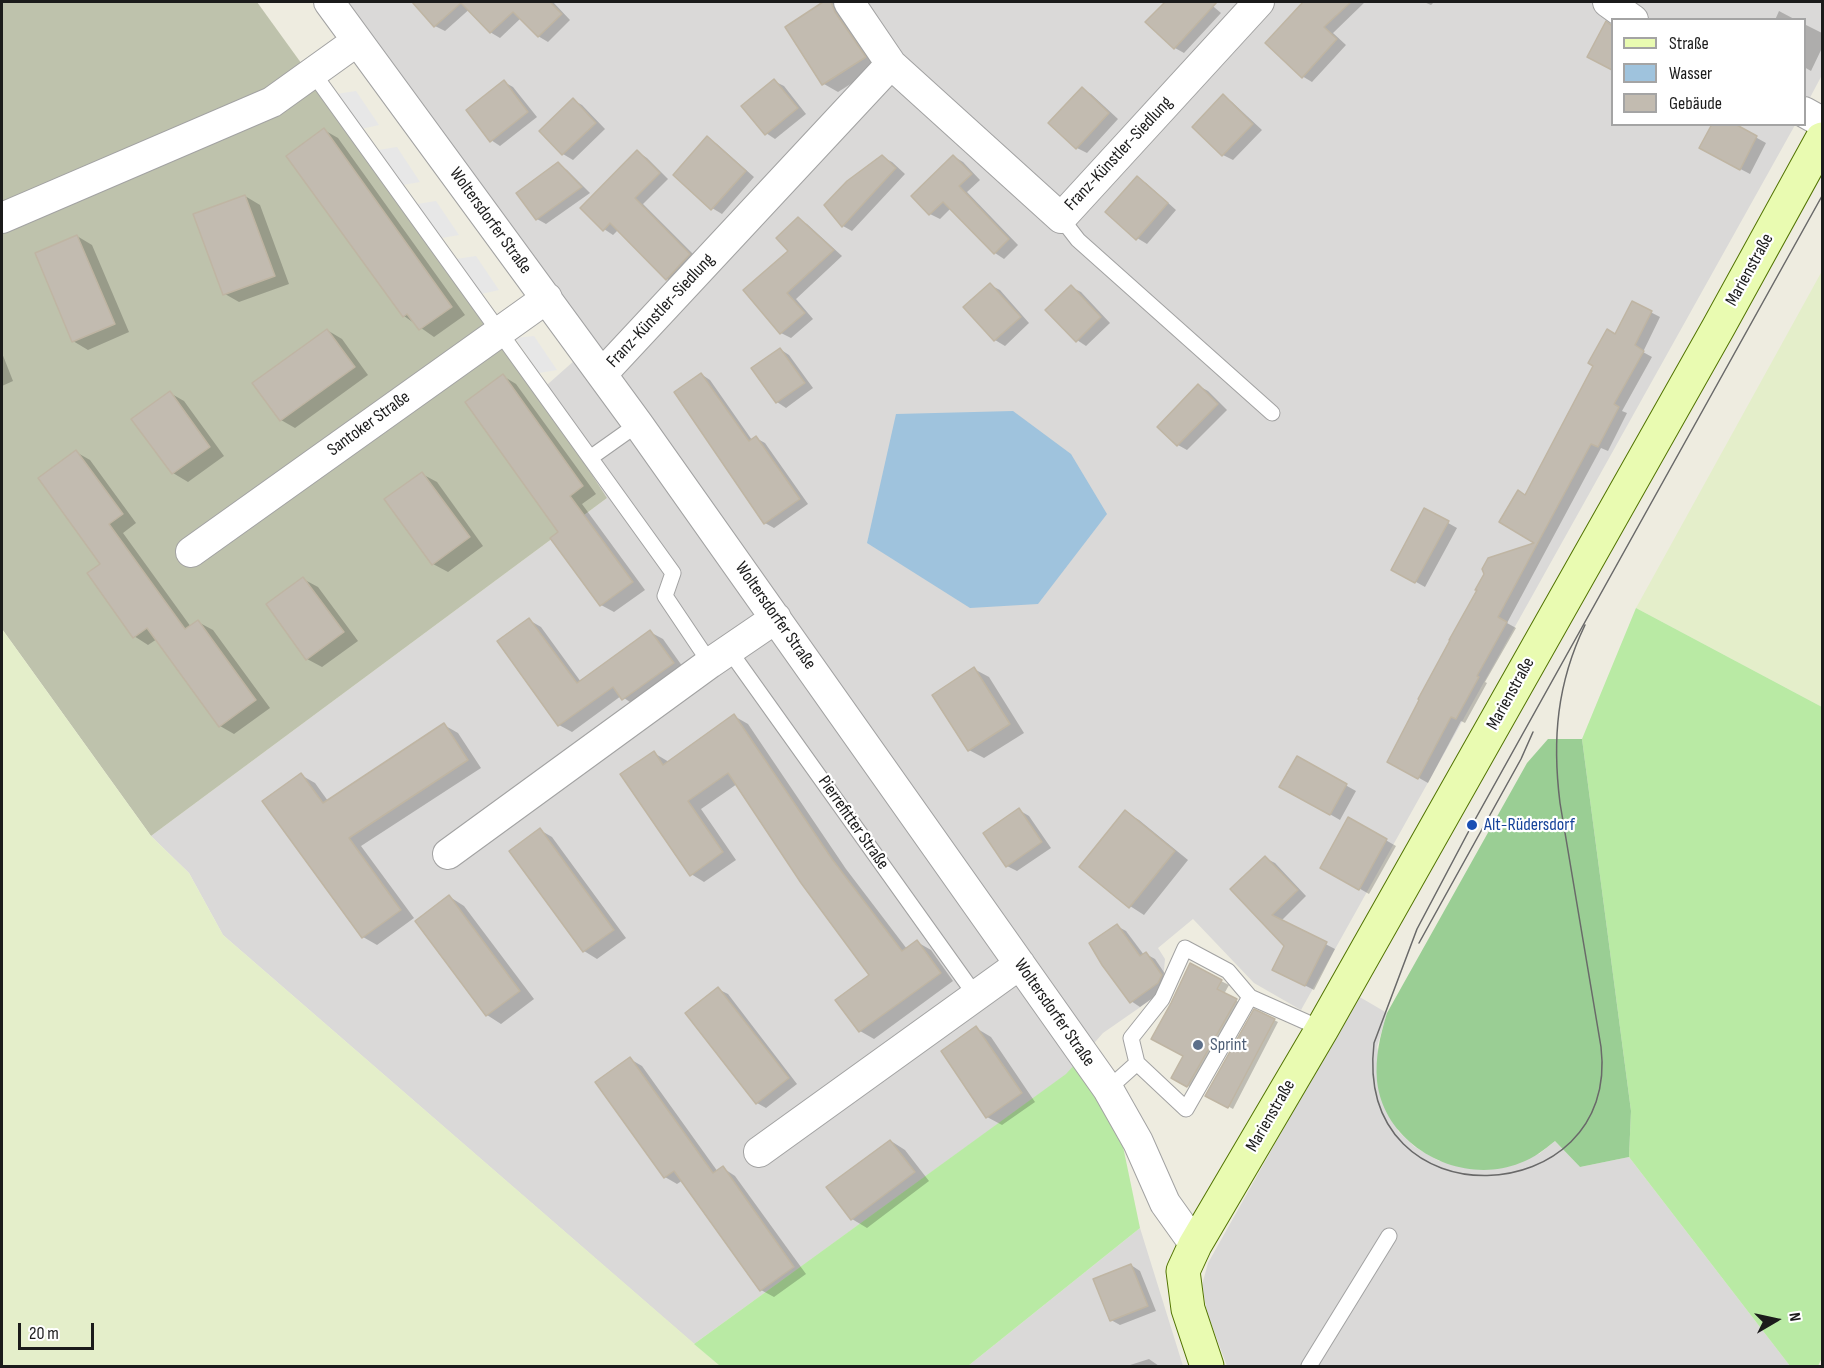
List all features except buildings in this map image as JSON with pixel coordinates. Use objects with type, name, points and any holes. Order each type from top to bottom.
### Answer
[{"type":"street","name":"Woltersdorfer Straße","points":[[329,2],[638,424],[1108,1089],[1138,1142],[1165,1203],[1195,1245]]},
{"type":"street","name":"Franz-Künstler-Siedlung","points":[[849,2],[891,64],[1060,218],[1259,2]]},
{"type":"street","points":[[1608,2],[1631,18]]},
{"type":"street","points":[[2,218],[272,102],[357,41]]},
{"type":"street","name":"Franz-Künstler-Siedlung","points":[[602,374],[891,64]]},
{"type":"street","points":[[1806,113],[1822,122]]},
{"type":"street","name":"Marienstraße","points":[[1208,1366],[1188,1308],[1183,1271],[1195,1245],[1322,1029],[1822,139]]},
{"type":"street","name":"Santoker Straße","points":[[191,552],[547,298]]},
{"type":"street","points":[[448,854],[776,618]]},
{"type":"street","points":[[759,1152],[1020,964]]},
{"type":"lane","points":[[313,73],[590,458],[638,424]]},
{"type":"lane","points":[[1060,218],[1078,240],[1272,413]]},
{"type":"lane","name":"Pierrefitter Straße","points":[[590,458],[673,573],[665,596],[720,657],[976,996]]},
{"type":"lane","points":[[1250,997],[1186,1109],[1137,1063],[1131,1038],[1162,999],[1185,948],[1228,971],[1250,997],[1322,1029]]},
{"type":"lane","points":[[1108,1089],[1137,1063]]},
{"type":"lane","points":[[1309,1366],[1389,1236]]},
{"type":"shaded area","points":[[2,2],[257,2],[539,392],[607,498],[151,836],[2,629]]},
{"type":"shaded area","points":[[317,2],[1822,2],[1822,75],[1806,105],[1806,18],[1611,18],[1611,126],[1794,126],[1301,1010],[1254,983],[1193,919],[1158,948],[1165,959],[1162,992],[1103,1033],[1067,1074],[694,1344],[223,935],[189,873],[151,836],[607,498],[539,392],[575,360]]},
{"type":"shaded area","points":[[356,91],[379,125],[361,129],[336,94]]},
{"type":"shaded area","points":[[397,147],[420,182],[403,185],[378,150]]},
{"type":"shaded area","points":[[436,201],[459,235],[442,238],[417,204]]},
{"type":"shaded area","points":[[476,256],[499,290],[481,294],[456,259]]},
{"type":"shaded area","points":[[1822,271],[1822,707],[1636,608]]},
{"type":"shaded area","points":[[534,336],[557,370],[539,373],[515,338]]},
{"type":"shaded area","points":[[2,629],[151,836],[189,873],[223,935],[720,1366],[2,1366]]},
{"type":"shaded area","points":[[1358,996],[1387,1013],[1377,1047],[1398,1131],[1415,1147],[1439,1161],[1539,1154],[1555,1141],[1580,1167],[1629,1157],[1790,1366],[1227,1366],[1207,1313],[1202,1285],[1208,1263]]},
{"type":"shaded area","points":[[1140,1228],[1183,1366],[968,1366]]},
{"type":"green space","points":[[1636,608],[1822,707],[1822,1358],[1818,1366],[1790,1366],[1629,1157],[1631,1111],[1582,739]]},
{"type":"green space","points":[[1548,739],[1582,739],[1631,1111],[1629,1157],[1580,1167],[1555,1141],[1543,1151],[1520,1163],[1497,1169],[1474,1169],[1451,1165],[1429,1155],[1410,1142],[1394,1125],[1383,1104],[1377,1081],[1382,1030],[1387,1013],[1527,763]]},
{"type":"green space","points":[[1076,1063],[1120,1132],[1140,1228],[968,1366],[720,1366],[694,1344],[1066,1074]]},
{"type":"water","points":[[1013,411],[1071,454],[1107,514],[1038,604],[970,608],[867,543],[896,414]]},
{"type":"tram line","points":[[1585,625],[1568,668],[1563,690],[1559,712],[1557,756],[1560,803],[1601,1047],[1596,1102],[1571,1142],[1532,1166],[1487,1176],[1442,1168],[1403,1144],[1379,1102],[1374,1043],[1417,929],[1472,825],[1822,196]]},
{"type":"tram line","points":[[1419,943],[1521,759],[1533,732]]},
{"type":"place","name":"Alt-Rüdersdorf","points":[[1472,825]]},
{"type":"place","name":"Sprint","points":[[1198,1045]]}]
